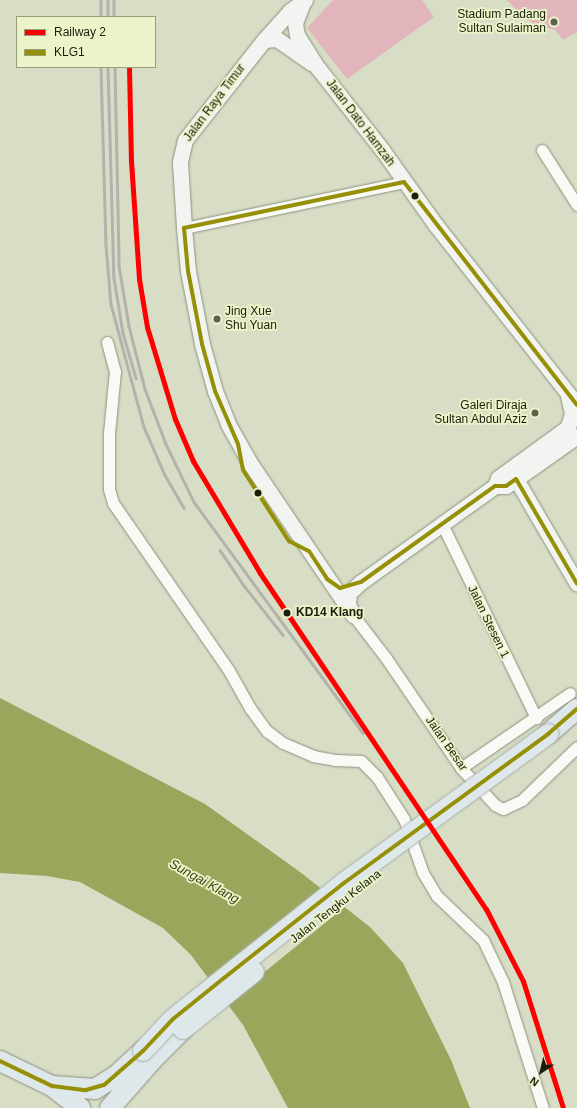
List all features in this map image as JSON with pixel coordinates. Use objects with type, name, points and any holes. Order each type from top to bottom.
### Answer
[{"type":"highway","name":"Jalan Tengku Kelana","points":[[552,739],[573,701]]},
{"type":"highway","name":"Jalan Tengku Kelana","points":[[52,1086],[95,1089],[147,1056],[348,897],[552,739],[577,724]]},
{"type":"highway","name":"Jalan Tengku Kelana","points":[[110,1108],[136,1078],[147,1056]]},
{"type":"highway","points":[[0,1061],[52,1086],[80,1108]]},
{"type":"highway","points":[[121,1108],[136,1078]]},
{"type":"main road","name":"Jalan Raya Timur","points":[[304,1],[290,11],[264,40],[185,140],[180,162],[184,228],[188,271],[202,344],[215,391],[228,424],[250,463],[326,579],[353,615]]},
{"type":"main road","points":[[304,1],[295,23],[298,35],[318,68]]},
{"type":"main road","points":[[264,40],[277,39],[318,68]]},
{"type":"main road","name":"Jalan Dato Hamzah","points":[[318,68],[572,400]]},
{"type":"main road","points":[[353,615],[348,599],[350,593],[361,582],[495,486],[498,478],[568,427],[572,413],[572,400]]},
{"type":"main road","points":[[495,486],[506,486],[577,436]]},
{"type":"main road","points":[[516,479],[577,584]]},
{"type":"main road","points":[[326,579],[340,588],[361,582]]},
{"type":"street","points":[[542,150],[577,205]]},
{"type":"street","points":[[184,228],[404,182]]},
{"type":"street","points":[[107,342],[115,371],[109,449],[109,489],[113,503],[228,669],[250,708],[267,731],[282,743],[313,756],[336,760],[361,761],[377,777],[404,819],[423,873],[437,896],[483,940],[503,982],[543,1108]]},
{"type":"street","name":"Jalan Stesen 1","points":[[442,524],[536,718]]},
{"type":"street","name":"Jalan Besar","points":[[353,615],[386,658],[462,768],[495,805],[503,809],[522,800],[577,747]]},
{"type":"street","points":[[462,768],[536,718],[573,701]]},
{"type":"shaded area","points":[[333,0],[422,0],[434,17],[347,79],[307,28]]},
{"type":"shaded area","name":"Stadium Padang Sultan Sulaiman","points":[[507,0],[577,0],[577,32],[563,40],[555,30],[537,25],[524,18]]},
{"type":"water","name":"Sungai Klang","points":[[0,698],[205,804],[300,872],[370,927],[403,963],[451,1060],[470,1108],[288,1108],[243,1025],[191,955],[163,928],[80,882],[47,876],[0,873]]},
{"type":"pier","points":[[322,887],[346,906],[225,1004],[206,979]]},
{"type":"railway","points":[[101,0],[101,16]]},
{"type":"railway","points":[[108,0],[108,16]]},
{"type":"railway","points":[[114,0],[114,16]]},
{"type":"railway","points":[[101,68],[106,245],[111,304],[144,427],[165,475],[184,508]]},
{"type":"railway","points":[[108,68],[114,278],[123,333],[136,378]]},
{"type":"railway","points":[[115,68],[119,266],[129,326],[145,389],[166,444],[194,502],[363,733]]},
{"type":"railway","points":[[220,550],[245,587],[283,635]]},
{"type":"rail line","name":"2","points":[[129,68],[131,161],[139,279],[147,327],[175,419],[193,461],[260,573],[486,909],[523,981],[563,1108]]},
{"type":"transit line","name":"KLG1","points":[[577,405],[404,182],[184,228],[188,271],[202,344],[215,391],[238,444],[243,470],[289,541],[309,551],[327,579],[340,588],[361,582],[495,486],[506,486],[516,479],[577,584]]},
{"type":"transit line","name":"KLG1","points":[[0,1061],[52,1086],[86,1090],[104,1085],[143,1051],[173,1019],[224,978],[344,883],[548,734],[577,709]]},
{"type":"place","name":"Stadium Padang Sultan Sulaiman","points":[[554,22]]},
{"type":"place","name":"Jing Xue Shu Yuan","points":[[217,319]]},
{"type":"place","name":"Galeri Diraja Sultan Abdul Aziz","points":[[535,413]]},
{"type":"place","name":"KD14 Klang","points":[[287,613]]}]
